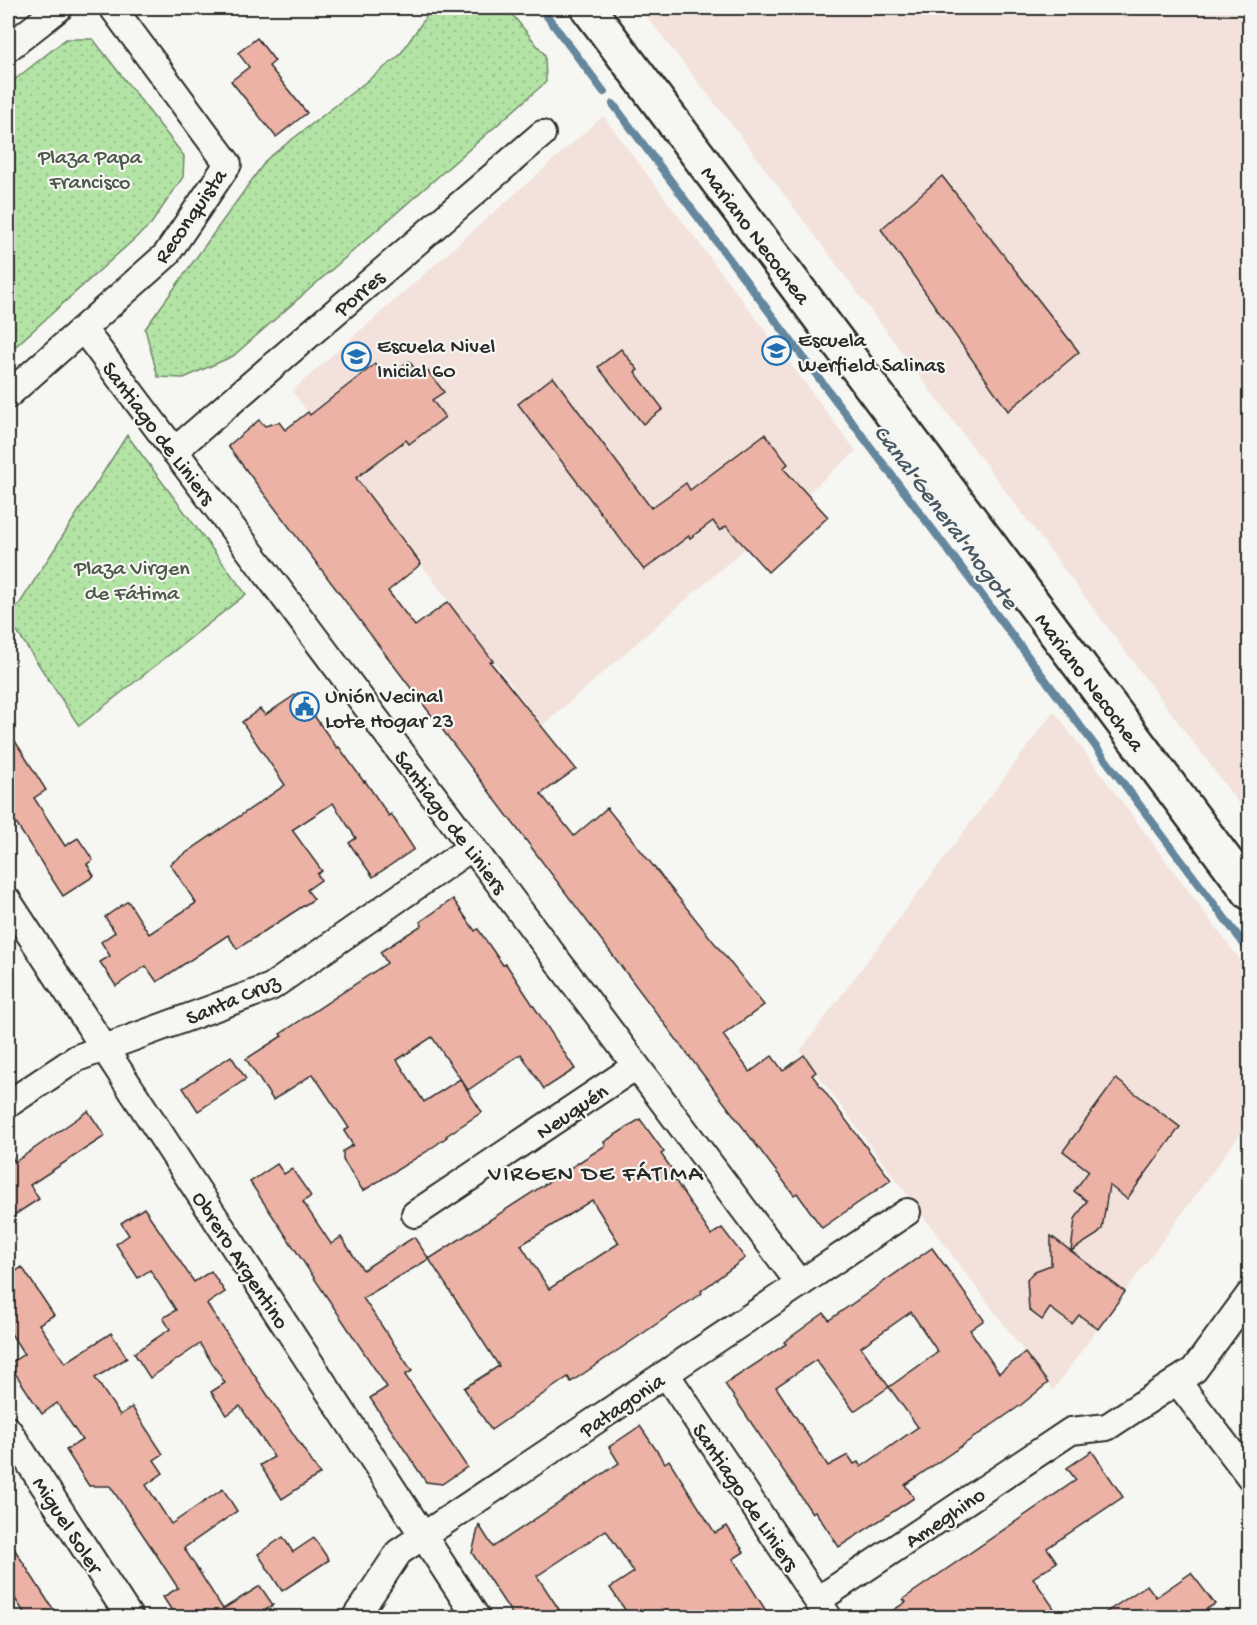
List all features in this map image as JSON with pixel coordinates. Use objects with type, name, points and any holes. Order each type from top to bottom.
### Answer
[{"type":"main road","name":"Mariano Necochea","points":[[588,8],[1250,893]]},
{"type":"street","points":[[8,48],[59,8]]},
{"type":"street","name":"Reconquista","points":[[8,396],[166,255],[228,164],[113,8]]},
{"type":"street","name":"Porres","points":[[174,451],[542,134]]},
{"type":"street","name":"Santiago de Liniers","points":[[83,329],[800,1284]]},
{"type":"street","name":"Santa Cruz","points":[[8,1104],[76,1058],[271,987],[472,847]]},
{"type":"street","name":"Obrero Argentino","points":[[8,901],[477,1617]]},
{"type":"street","name":"Neuquén","points":[[415,1214],[636,1066]]},
{"type":"street","name":"Patagonia","points":[[355,1617],[399,1552],[907,1212]]},
{"type":"street","points":[[1250,1294],[1194,1370],[1177,1381],[1250,1477]]},
{"type":"street","name":"Santiago de Liniers","points":[[666,1374],[823,1609]]},
{"type":"street","name":"Ameghino","points":[[823,1609],[1071,1431],[1107,1427],[1177,1381]]},
{"type":"street","name":"Miguel Soler","points":[[8,1430],[130,1617]]},
{"type":"shaded area","points":[[640,8],[1249,8],[1249,817],[742,138]]},
{"type":"shaded area","points":[[603,116],[856,451],[542,726],[292,391]]},
{"type":"shaded area","points":[[1054,711],[1249,972],[1249,1122],[1053,1390],[800,1051]]},
{"type":"green space","points":[[432,8],[507,8],[545,55],[546,82],[233,356],[184,378],[158,377],[145,329],[267,159],[399,56]]},
{"type":"green space","name":"Plaza Papa Francisco","points":[[66,39],[93,39],[184,156],[183,177],[151,224],[8,353],[8,85]]},
{"type":"green space","name":"Plaza Virgen de Fátima","points":[[127,435],[246,594],[79,726],[8,618],[8,614],[15,611]]},
{"type":"building","points":[[257,38],[275,61],[269,66],[307,113],[276,137],[231,81],[249,67],[238,53]]},
{"type":"building","points":[[942,176],[1079,352],[1008,411],[881,229]]},
{"type":"building","points":[[621,349],[638,370],[635,372],[663,409],[643,424],[598,367]]},
{"type":"building","points":[[409,361],[420,376],[427,370],[444,392],[432,400],[445,417],[409,444],[406,440],[356,478],[421,564],[388,591],[415,626],[448,602],[493,661],[490,662],[576,769],[541,794],[574,836],[607,808],[764,1005],[723,1035],[750,1072],[772,1056],[783,1071],[804,1055],[816,1072],[812,1075],[891,1180],[822,1228],[797,1193],[794,1195],[228,446],[259,420],[265,426],[279,422],[285,430],[308,412],[310,415],[375,364],[382,374],[389,369],[392,373]]},
{"type":"building","points":[[553,377],[651,508],[686,483],[690,490],[765,434],[788,464],[783,468],[828,517],[768,572],[726,526],[720,531],[713,521],[644,570],[518,404]]},
{"type":"building","points":[[298,693],[389,816],[391,814],[414,849],[373,877],[349,843],[356,838],[333,803],[292,830],[322,871],[317,874],[321,880],[307,890],[314,899],[237,949],[228,935],[157,982],[146,966],[116,986],[100,962],[110,956],[101,942],[115,932],[105,917],[128,901],[149,934],[196,903],[170,864],[285,785],[242,722],[260,709],[265,715]]},
{"type":"building","points":[[8,730],[46,790],[34,798],[65,846],[78,838],[93,860],[87,864],[94,876],[63,896],[8,811]]},
{"type":"building","points":[[453,899],[475,931],[478,929],[503,965],[506,964],[575,1069],[544,1089],[521,1054],[468,1090],[432,1037],[397,1060],[424,1102],[460,1079],[482,1112],[426,1152],[363,1191],[343,1160],[343,1151],[353,1145],[344,1131],[349,1128],[313,1074],[273,1100],[246,1059],[387,963],[380,952],[422,925],[420,922]]},
{"type":"building","points":[[231,1056],[246,1079],[198,1111],[183,1088]]},
{"type":"building","points":[[1116,1079],[1180,1127],[1127,1199],[1109,1185],[1102,1229],[1071,1251],[1075,1219],[1087,1201],[1074,1191],[1089,1171],[1063,1151]]},
{"type":"building","points":[[88,1111],[105,1136],[30,1185],[39,1199],[8,1219],[8,1150],[15,1162]]},
{"type":"building","points":[[640,1119],[664,1152],[661,1154],[676,1175],[673,1177],[711,1235],[722,1228],[745,1258],[701,1291],[702,1293],[639,1336],[571,1382],[568,1377],[491,1430],[464,1388],[499,1366],[429,1259],[606,1145],[604,1142]],"holes":[[[592,1200],[619,1243],[549,1289],[521,1245]]]},
{"type":"building","points":[[277,1164],[284,1174],[292,1169],[311,1196],[303,1202],[331,1244],[341,1237],[363,1270],[414,1237],[429,1259],[363,1298],[412,1371],[405,1375],[467,1467],[442,1484],[426,1482],[370,1398],[387,1387],[250,1182]]},
{"type":"building","points":[[144,1208],[194,1282],[211,1271],[225,1292],[207,1304],[320,1474],[282,1499],[260,1465],[274,1457],[240,1406],[227,1415],[211,1392],[225,1383],[200,1344],[150,1378],[134,1353],[170,1329],[163,1318],[176,1310],[150,1270],[138,1278],[116,1244],[129,1235],[121,1223]]},
{"type":"building","points":[[1051,1236],[1125,1292],[1098,1329],[1079,1315],[1072,1324],[1050,1308],[1042,1320],[1029,1310],[1027,1279],[1035,1271],[1051,1265]]},
{"type":"building","points":[[932,1248],[984,1320],[970,1330],[999,1373],[1025,1353],[1048,1383],[1021,1405],[905,1485],[914,1498],[839,1547],[815,1511],[812,1513],[725,1384],[786,1344],[784,1342],[824,1313],[829,1320]],"holes":[[[911,1312],[938,1352],[889,1387],[861,1347]],[[816,1360],[854,1411],[889,1387],[918,1427],[861,1467],[858,1462],[854,1464],[848,1455],[828,1466],[776,1387]]]},
{"type":"building","points":[[22,1267],[54,1315],[39,1324],[65,1363],[111,1333],[127,1358],[95,1378],[120,1415],[132,1407],[163,1454],[154,1460],[163,1473],[146,1485],[171,1524],[223,1489],[237,1511],[184,1548],[223,1609],[260,1586],[273,1605],[255,1617],[176,1617],[163,1597],[178,1588],[154,1551],[110,1486],[89,1486],[66,1450],[82,1440],[57,1403],[42,1414],[9,1364],[24,1354],[8,1329],[8,1277]]},
{"type":"building","points":[[640,1426],[665,1463],[669,1460],[715,1533],[727,1526],[744,1552],[733,1559],[770,1617],[630,1617],[610,1588],[634,1572],[606,1530],[537,1576],[564,1617],[514,1617],[472,1553],[479,1525],[493,1547],[619,1463],[609,1447]]},
{"type":"building","points":[[1092,1451],[1123,1497],[1047,1548],[1057,1562],[1033,1578],[1060,1617],[883,1617],[906,1602],[903,1599],[1076,1480],[1067,1468]]},
{"type":"building","points":[[283,1537],[293,1552],[314,1538],[329,1560],[282,1591],[258,1554]]},
{"type":"building","points":[[8,1539],[59,1617],[27,1617],[8,1588]]},
{"type":"building","points":[[1191,1573],[1215,1604],[1194,1617],[1099,1617],[1147,1585],[1156,1597]]},
{"type":"waterway","name":"Canal General Mogote","points":[[541,8],[604,92]]},
{"type":"waterway","name":"Canal General Mogote","points":[[613,104],[1250,952]]},
{"type":"place","name":"Escuela Werfield Salinas","points":[[777,351]]},
{"type":"place","name":"Escuela Nivel Inicial 60","points":[[356,357]]},
{"type":"place","name":"Unión Vecinal Lote Hogar 23","points":[[304,707]]},
{"type":"district","name":"VIRGEN DE FÁTIMA","points":[[596,1172]]}]
